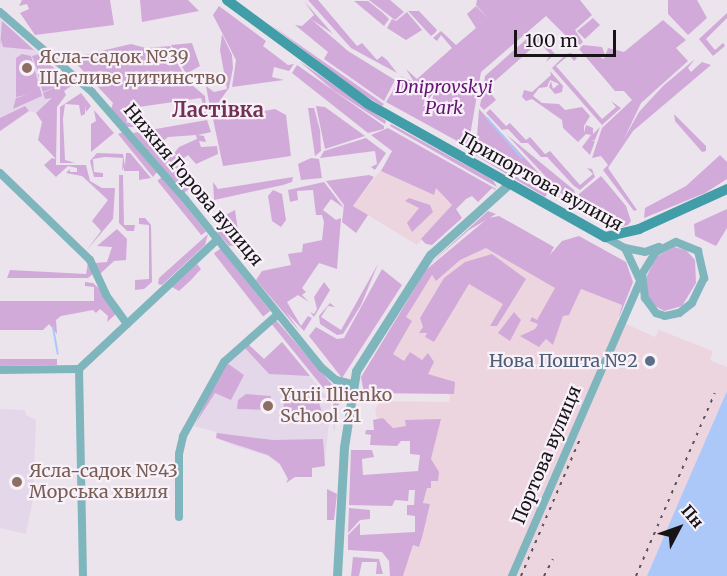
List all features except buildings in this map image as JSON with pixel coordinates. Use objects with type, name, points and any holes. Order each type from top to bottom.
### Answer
[{"type":"main road","name":"Припортова вулиця","points":[[227,0],[368,104],[605,237]]},
{"type":"main road","points":[[605,237],[639,229],[727,189]]},
{"type":"street","name":"Нижня Горова вулиця","points":[[0,12],[92,92],[218,239],[327,373],[352,384]]},
{"type":"street","points":[[0,173],[90,260],[107,298],[127,324]]},
{"type":"street","points":[[337,576],[344,447],[352,384],[430,255],[510,183]]},
{"type":"street","name":"Припортова вулиця","points":[[605,237],[625,248],[650,307],[665,316],[685,309],[698,294],[704,272],[698,251],[680,242],[663,246]]},
{"type":"street","points":[[0,370],[79,369],[218,239]]},
{"type":"street","points":[[625,248],[645,252],[663,246]]},
{"type":"street","points":[[641,284],[645,265],[663,246]]},
{"type":"street","name":"Портова вулиця","points":[[512,576],[641,284]]},
{"type":"street","points":[[179,517],[179,454],[183,436],[224,362],[278,314]]},
{"type":"street","points":[[79,369],[82,576]]},
{"type":"shaded area","name":"Ясла-садок №39 Щасливе дитинство","points":[[0,18],[73,85],[36,113],[28,111],[0,131]]},
{"type":"shaded area","points":[[392,156],[457,199],[417,245],[353,206]]},
{"type":"shaded area","points":[[489,218],[557,255],[581,289],[622,305],[617,320],[655,337],[659,330],[713,351],[710,360],[727,367],[727,391],[647,576],[403,576],[413,545],[419,545],[423,534],[430,504],[423,503],[427,488],[431,481],[438,481],[431,459],[440,420],[406,420],[406,426],[390,428],[389,422],[377,419],[375,410],[380,401],[449,402],[450,395],[368,372],[431,265]]},
{"type":"shaded area","name":"Yurii Illienko School 21","points":[[282,342],[331,402],[325,461],[288,479],[280,465],[268,456],[235,446],[216,438],[216,432],[194,426],[227,364],[247,343],[264,359]]},
{"type":"shaded area","name":"Ясла-садок №43 Морська хвиля","points":[[0,409],[25,410],[26,415],[36,420],[33,499],[26,534],[0,528]]},
{"type":"green space","points":[[22,0],[110,0],[114,25],[35,35],[20,13],[29,9],[27,4],[19,6]]},
{"type":"green space","points":[[140,0],[188,0],[199,11],[142,22]]},
{"type":"green space","points":[[308,0],[318,0],[357,46],[362,43],[377,60],[382,56],[397,73],[351,48]]},
{"type":"green space","points":[[369,0],[390,0],[404,12],[395,20]]},
{"type":"green space","name":"Dniprovskyi Park","points":[[477,0],[580,0],[592,15],[575,30],[583,42],[577,47],[546,16],[481,72],[468,147],[386,102],[399,81],[411,84],[400,76],[414,82],[406,69],[417,79],[452,48],[441,35],[437,41],[433,38],[441,31],[456,45],[476,28],[467,14],[476,6],[488,18],[476,5]]},
{"type":"green space","points":[[668,0],[697,0],[707,18],[688,35],[668,14]]},
{"type":"green space","points":[[304,1],[333,34],[311,19],[348,51],[395,80],[384,101],[324,59],[328,52],[295,25],[302,26],[314,15]]},
{"type":"green space","points":[[354,1],[368,1],[389,19],[384,26]]},
{"type":"green space","points":[[219,6],[266,41],[263,46],[288,65],[294,64],[289,71],[274,67],[272,77],[284,80],[232,87],[236,60],[213,15]]},
{"type":"green space","points":[[408,11],[419,11],[437,30],[435,33],[431,36]]},
{"type":"green space","points":[[407,12],[422,30],[406,40],[387,28],[392,19],[396,21]]},
{"type":"green space","points":[[727,13],[727,18],[706,39],[715,50],[723,43],[725,46],[713,56],[699,39]]},
{"type":"green space","points":[[593,18],[600,25],[585,39],[577,31]]},
{"type":"green space","points":[[663,20],[686,40],[676,48],[688,61],[641,103],[624,139],[639,112],[663,86],[695,59],[688,68],[691,72],[702,62],[711,65],[633,131],[608,168],[637,210],[634,211],[603,170],[608,165],[601,156],[592,158],[602,128],[632,100],[624,91],[615,91],[579,49],[583,45],[602,47],[605,55],[600,57],[604,59],[608,48],[624,52]]},
{"type":"green space","points":[[2,21],[34,50],[3,47],[1,40],[0,48]]},
{"type":"green space","points":[[271,25],[384,104],[382,106],[356,90]]},
{"type":"green space","points":[[222,34],[232,55],[233,68],[229,88],[211,113],[206,86],[214,92],[227,89],[220,50]]},
{"type":"green space","points":[[531,35],[538,35],[555,54],[546,62],[550,54],[539,42],[487,88],[496,100],[484,110],[480,106],[485,76]]},
{"type":"green space","points":[[192,43],[200,66],[186,74],[171,45]]},
{"type":"green space","points":[[131,44],[146,48],[170,46],[186,80],[205,96],[207,115],[198,117],[197,113],[205,111],[201,98],[125,109],[127,123],[135,123],[135,127],[127,127],[111,109],[113,103],[71,58]]},
{"type":"green space","points":[[571,53],[577,58],[574,61],[569,55],[556,66],[602,119],[616,107],[611,101],[621,108],[602,125],[552,68],[566,54]]},
{"type":"green space","points":[[22,54],[31,56],[42,96],[13,109],[16,98],[27,95],[16,97],[16,58]]},
{"type":"green space","points":[[39,54],[72,85],[64,91],[66,95],[57,107],[56,165],[86,165],[90,181],[102,188],[115,188],[113,219],[86,251],[101,231],[92,221],[108,200],[82,176],[66,173],[70,169],[70,172],[77,172],[77,168],[68,166],[56,177],[44,165],[52,158],[56,159],[38,140],[42,122],[36,113],[52,98],[45,99],[43,93],[57,86],[43,92],[41,86],[57,78],[41,85],[38,74],[45,68],[38,72],[32,56]]},
{"type":"green space","points":[[299,61],[386,121],[385,124],[333,90]]},
{"type":"green space","points":[[297,65],[384,126],[384,129],[368,133],[292,73]]},
{"type":"green space","points":[[550,71],[563,86],[562,92],[555,94],[549,87],[551,81],[553,89],[559,84],[550,80],[547,87],[539,88],[533,96],[542,103],[559,104],[565,110],[582,107],[590,116],[584,126],[584,133],[586,125],[593,128],[593,134],[600,127],[595,140],[591,141],[595,141],[590,155],[582,147],[591,135],[586,134],[578,142],[563,128],[562,120],[532,99],[526,101],[522,97],[524,90],[532,92],[551,75]]},
{"type":"green space","points":[[81,93],[91,106],[86,112],[85,105],[85,114],[81,116],[79,105],[65,104],[63,119],[65,160],[75,163],[60,163],[60,107]]},
{"type":"green space","points":[[25,106],[29,111],[0,131],[0,118]]},
{"type":"green space","points":[[316,106],[325,107],[365,136],[325,149]]},
{"type":"green space","points":[[308,108],[314,108],[320,130],[321,151],[315,156]]},
{"type":"green space","points":[[275,109],[286,115],[291,156],[223,166],[213,119]]},
{"type":"green space","points":[[479,109],[565,201],[476,151]]},
{"type":"green space","points":[[490,109],[506,126],[510,123],[526,140],[530,137],[545,154],[550,151],[580,185],[593,174],[587,168],[592,169],[595,177],[580,190],[547,157],[541,157],[528,143],[521,143],[508,129],[502,130],[486,113]]},
{"type":"green space","points":[[94,110],[114,133],[91,152],[91,124],[96,121]]},
{"type":"green space","points":[[674,114],[706,146],[706,151],[702,152],[675,121]]},
{"type":"green space","points":[[207,120],[211,132],[198,135],[204,136],[206,142],[199,141],[201,147],[217,146],[218,154],[196,164],[188,155],[177,163],[193,186],[184,193],[133,133]],"holes":[[[196,135],[197,139],[179,147],[171,157],[161,143],[168,137]]]},
{"type":"green space","points":[[391,124],[493,180],[497,187],[390,126]]},
{"type":"green space","points":[[388,128],[496,189],[492,188],[478,202],[472,196],[466,199],[456,209],[462,218],[432,245],[426,244],[421,239],[452,205],[436,188],[434,195],[381,171],[392,151],[371,135]]},
{"type":"green space","points":[[123,132],[157,172],[153,177],[118,134]]},
{"type":"green space","points":[[507,135],[574,190],[576,196],[571,204]]},
{"type":"green space","points":[[366,138],[386,153],[375,170],[371,167],[377,164],[375,151],[320,158],[324,151]]},
{"type":"green space","points":[[97,153],[123,154],[125,166],[126,153],[130,153],[151,178],[139,180],[139,171],[124,171],[124,167],[122,171],[123,158],[105,157],[93,159],[94,172],[103,173],[103,177],[94,177],[90,161]]},
{"type":"green space","points":[[475,154],[547,194],[545,197]]},
{"type":"green space","points":[[720,155],[727,162],[727,179],[705,193],[644,218],[645,208],[686,186]]},
{"type":"green space","points":[[311,158],[319,159],[322,178],[301,180],[298,164]]},
{"type":"green space","points":[[119,175],[123,175],[124,225],[135,225],[134,231],[127,231],[119,223]]},
{"type":"green space","points":[[369,175],[374,177],[353,206],[368,215],[356,233],[342,222],[344,205],[326,181]]},
{"type":"green space","points":[[601,176],[626,206],[631,221],[628,225],[614,229],[574,207],[579,194]]},
{"type":"green space","points":[[162,177],[206,231],[201,235],[157,181]]},
{"type":"green space","points":[[293,177],[292,182],[283,185],[214,200],[213,182],[218,189]]},
{"type":"green space","points":[[324,182],[344,208],[331,199],[323,210],[336,220],[341,218],[337,269],[319,263],[302,288],[306,292],[302,295],[309,302],[298,295],[287,302],[301,326],[308,316],[312,318],[304,331],[286,312],[301,333],[256,280],[262,271],[291,265],[288,254],[302,252],[303,244],[322,240],[324,222],[322,215],[316,215],[313,190],[297,191],[298,200],[290,202],[288,190]]},
{"type":"green space","points":[[273,190],[282,194],[286,220],[281,227],[272,221],[268,196]]},
{"type":"green space","points":[[409,198],[430,205],[433,212],[412,232],[407,223],[419,208],[405,201]]},
{"type":"green space","points":[[727,209],[727,228],[716,246],[695,236],[694,224]]},
{"type":"green space","points":[[235,210],[240,245],[229,246],[215,230],[221,224],[218,219]]},
{"type":"green space","points":[[488,211],[496,214],[469,230],[423,270]]},
{"type":"green space","points":[[499,216],[554,247],[549,256],[562,241],[579,236],[626,262],[633,282],[618,320],[622,305],[581,289],[569,315],[563,316],[553,345],[546,339],[539,347],[520,336],[535,329],[538,324],[530,321],[532,317],[537,320],[555,288],[486,248],[460,260],[436,281],[432,275],[406,317],[412,321],[393,354],[404,361],[410,352],[422,360],[428,353],[434,362],[428,374],[455,382],[454,394],[364,393],[361,377],[426,270],[488,218]]},
{"type":"green space","points":[[139,218],[145,218],[151,225],[152,282],[144,289],[135,290],[135,280],[149,279],[149,225],[139,224]]},
{"type":"green space","points":[[117,229],[127,239],[126,260],[114,261],[100,274],[95,263],[107,262],[112,247],[97,246]]},
{"type":"green space","points":[[208,234],[205,245],[162,285],[158,284],[159,278]]},
{"type":"green space","points":[[674,247],[686,250],[695,260],[696,283],[682,306],[664,311],[650,303],[645,280],[656,257]]},
{"type":"green space","points":[[221,248],[270,311],[263,317],[214,254]]},
{"type":"green space","points":[[492,254],[526,279],[497,326],[490,326],[503,304],[469,284],[434,342],[425,337],[427,333],[419,333],[423,327],[420,318],[444,278],[465,262]]},
{"type":"green space","points":[[88,263],[94,273],[88,278],[7,278],[10,270],[86,274]]},
{"type":"green space","points":[[197,264],[201,269],[191,280],[179,291],[172,287]]},
{"type":"green space","points":[[378,264],[361,305],[343,334],[337,335],[320,324],[319,316],[330,303],[335,307],[328,306],[321,317],[341,330]]},
{"type":"green space","points":[[382,269],[402,285],[342,378],[309,336],[316,327],[337,339],[344,338]]},
{"type":"green space","points":[[85,282],[93,283],[102,291],[116,314],[107,322],[108,316],[100,309],[96,313],[93,310],[61,316],[56,320],[57,334],[49,324],[43,330],[0,330],[0,301],[94,301],[94,287],[85,286]]},
{"type":"green space","points":[[324,282],[330,290],[314,317],[310,312],[314,314],[317,309],[314,297]]},
{"type":"green space","points":[[514,312],[521,320],[510,341],[498,333]]},
{"type":"green space","points":[[276,320],[343,397],[335,411],[334,434],[333,400],[270,322]]},
{"type":"green space","points":[[282,342],[310,376],[269,374],[244,347],[227,363],[244,375],[231,400],[215,393],[196,423],[223,366],[247,343],[264,359]]},
{"type":"green space","points":[[0,359],[57,359],[57,365],[0,366]]},
{"type":"green space","points":[[246,394],[271,396],[269,410],[237,409],[238,400]]},
{"type":"green space","points":[[283,396],[317,397],[322,412],[284,411]]},
{"type":"green space","points":[[383,418],[393,428],[406,426],[405,420],[441,419],[431,459],[439,472],[438,481],[431,481],[431,488],[427,488],[423,503],[430,504],[423,534],[419,547],[413,545],[403,576],[390,576],[389,561],[382,552],[348,550],[348,535],[360,523],[360,535],[415,532],[415,516],[407,515],[407,505],[414,505],[415,490],[409,490],[408,501],[395,500],[392,506],[349,505],[351,450],[372,450],[374,457],[362,459],[363,475],[418,471],[420,455],[410,454],[410,441],[401,441],[397,446],[370,445],[371,435],[365,434],[366,430],[374,430],[373,420]]},
{"type":"green space","points":[[217,433],[273,440],[323,439],[325,466],[312,468],[312,477],[295,477],[286,483],[288,479],[280,464],[268,455],[216,438]]},
{"type":"green space","points":[[327,489],[337,494],[334,520],[327,520]]},
{"type":"green space","points":[[349,508],[370,510],[370,519],[360,520],[348,533]]},
{"type":"green space","points":[[353,557],[379,559],[383,574],[376,574],[377,562],[362,562],[359,576],[351,576]]},
{"type":"water","points":[[727,391],[727,576],[647,576],[683,492]]},
{"type":"waterway","points":[[487,118],[522,158]]},
{"type":"waterway","points":[[53,327],[58,354]]},
{"type":"railway","points":[[636,576],[715,393]]},
{"type":"railway","points":[[521,576],[581,437]]},
{"type":"railway","points":[[544,576],[553,559]]},
{"type":"place","name":"Ясла-садок №39 Щасливе дитинство","points":[[27,68]]},
{"type":"place","name":"Нова Пошта №2","points":[[650,361]]},
{"type":"place","name":"Yurii Illienko School 21","points":[[268,406]]},
{"type":"place","name":"Ясла-садок №43 Морська хвиля","points":[[17,482]]},
{"type":"district","name":"Ластівка","points":[[218,109]]}]
